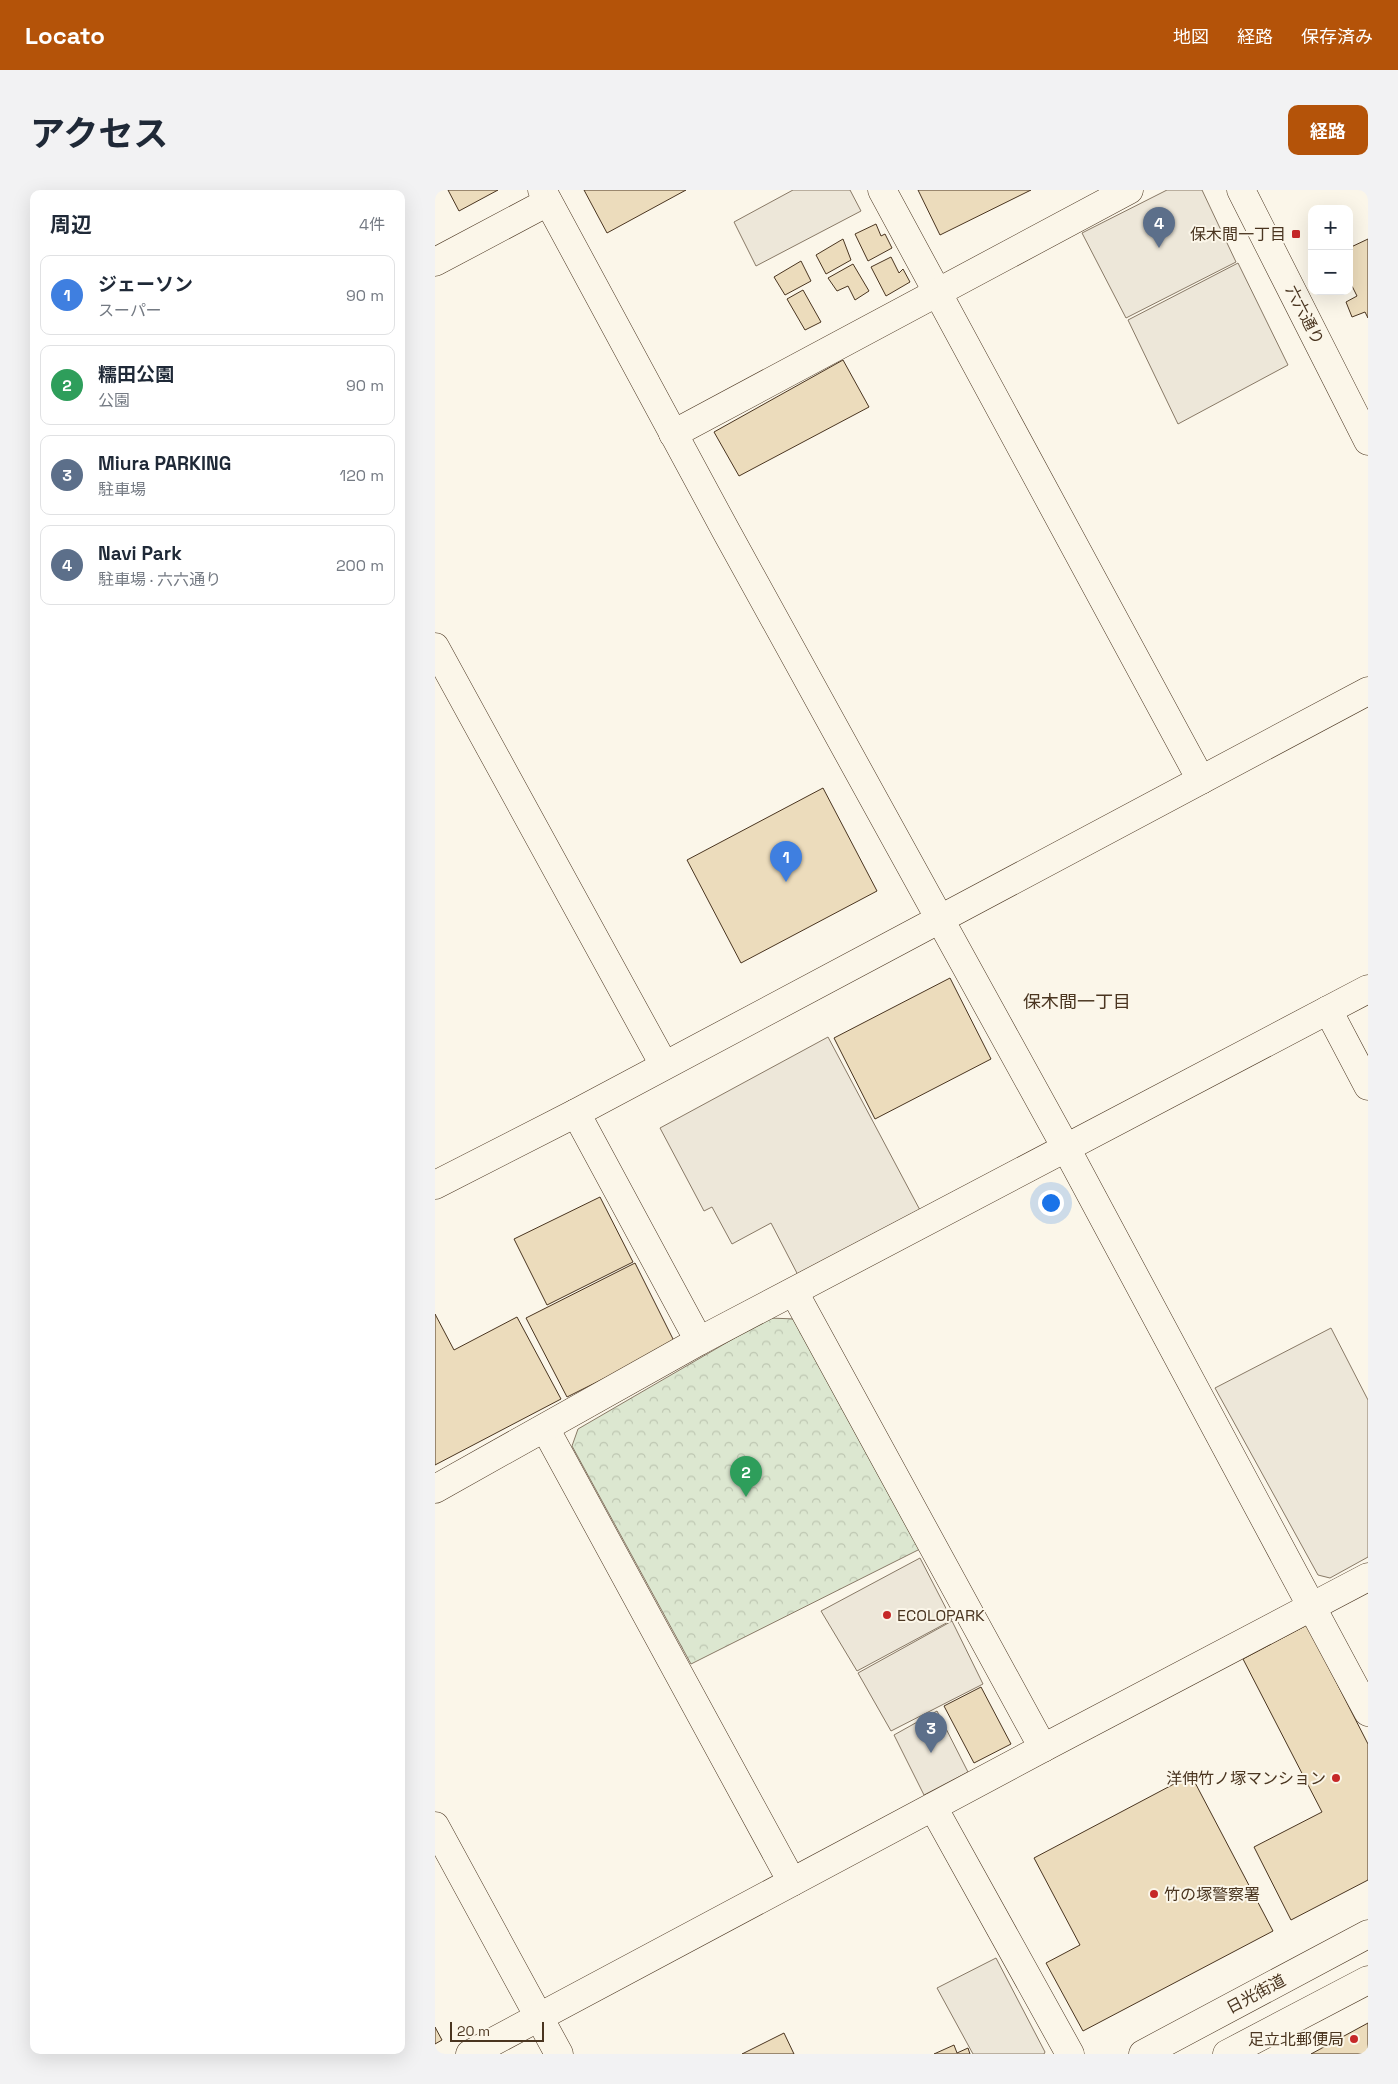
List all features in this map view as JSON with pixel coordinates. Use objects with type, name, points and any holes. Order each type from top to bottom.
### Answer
[{"type":"main road","points":[[882,190],[1201,780]]},
{"type":"main road","points":[[673,434],[1129,190]]},
{"type":"main road","name":"六六通り","points":[[1241,190],[1368,441]]},
{"type":"main road","points":[[435,262],[545,196],[673,434],[1065,1148],[1368,1712]]},
{"type":"main road","points":[[435,647],[664,1065]]},
{"type":"main road","points":[[435,1185],[576,1113],[1368,692]]},
{"type":"main road","points":[[435,1489],[699,1341],[1368,989]]},
{"type":"main road","points":[[1328,1010],[1368,1086]]},
{"type":"main road","points":[[576,1113],[699,1341]]},
{"type":"main road","points":[[793,1292],[1043,1748]]},
{"type":"main road","points":[[545,1428],[792,1882]]},
{"type":"main road","points":[[470,2054],[1368,1577]]},
{"type":"main road","points":[[933,1807],[1070,2054]]},
{"type":"main road","points":[[435,1826],[559,2054]]},
{"type":"main road","name":"日光街道","points":[[1143,2054],[1368,1934]]},
{"type":"main road","points":[[1227,2054],[1368,1980]]},
{"type":"green space","points":[[769,1318],[796,1319],[920,1549],[691,1664],[572,1446],[578,1429]]},
{"type":"shaded area","points":[[793,190],[850,190],[861,211],[756,266],[734,222]]},
{"type":"shaded area","points":[[1167,190],[1202,190],[1236,262],[1126,318],[1082,233]]},
{"type":"shaded area","points":[[1238,263],[1288,365],[1178,424],[1128,320]]},
{"type":"shaded area","points":[[828,1037],[921,1212],[799,1277],[771,1223],[732,1244],[712,1207],[704,1211],[660,1128]]},
{"type":"shaded area","points":[[1331,1328],[1368,1400],[1368,1557],[1330,1578],[1318,1575],[1215,1388]]},
{"type":"shaded area","name":"ECOLOPARK","points":[[920,1558],[952,1620],[857,1671],[821,1611]]},
{"type":"shaded area","points":[[952,1621],[983,1684],[891,1731],[858,1673]]},
{"type":"shaded area","points":[[937,1711],[968,1772],[924,1795],[894,1735]]},
{"type":"shaded area","points":[[996,1958],[1045,2052],[1044,2054],[973,2054],[937,1988]]},
{"type":"building","points":[[448,190],[498,190],[459,211]]},
{"type":"building","points":[[584,190],[686,190],[607,233]]},
{"type":"building","points":[[918,190],[1031,190],[940,235]]},
{"type":"building","points":[[876,224],[881,236],[885,234],[892,248],[868,261],[855,234]]},
{"type":"building","points":[[843,239],[851,260],[826,274],[816,255]]},
{"type":"building","points":[[1368,239],[1368,318],[1365,312],[1352,317],[1346,302],[1357,296],[1353,288],[1353,246]]},
{"type":"building","points":[[891,257],[899,273],[903,269],[910,282],[886,296],[871,267]]},
{"type":"building","points":[[801,261],[811,281],[785,295],[774,277]]},
{"type":"building","points":[[853,264],[869,291],[855,300],[848,286],[837,291],[828,278]]},
{"type":"building","points":[[803,290],[821,322],[805,330],[787,299]]},
{"type":"building","points":[[843,360],[869,407],[739,476],[714,432]]},
{"type":"building","points":[[823,788],[877,891],[741,963],[687,860]]},
{"type":"building","points":[[950,978],[991,1059],[875,1119],[834,1038]]},
{"type":"building","points":[[600,1197],[633,1262],[547,1305],[514,1239]]},
{"type":"building","points":[[635,1263],[675,1343],[567,1397],[526,1318]]},
{"type":"building","points":[[435,1314],[454,1350],[517,1317],[561,1399],[435,1465]]},
{"type":"building","name":"洋伸竹ノ塚マンション","points":[[1307,1625],[1368,1744],[1368,1880],[1291,1920],[1254,1847],[1322,1812],[1243,1659]]},
{"type":"building","points":[[981,1687],[1011,1744],[974,1763],[944,1706]]},
{"type":"building","name":"竹の塚警察署","points":[[1191,1775],[1273,1931],[1083,2031],[1046,1963],[1080,1945],[1034,1858]]},
{"type":"building","name":"足立北郵便局","points":[[1368,2023],[1368,2054],[1311,2054]]},
{"type":"building","points":[[435,2027],[442,2040],[435,2044]]},
{"type":"building","points":[[784,2033],[794,2054],[742,2054]]},
{"type":"building","points":[[954,2045],[957,2053],[968,2048],[970,2054],[934,2054]]},
{"type":"place","name":"保木間一丁目","points":[[1296,234]]},
{"type":"place","name":"Navi Park","points":[[1159,248]]},
{"type":"place","name":"ジェーソン","points":[[786,882]]},
{"type":"place","name":"糯田公園","points":[[746,1497]]},
{"type":"place","name":"ECOLOPARK","points":[[887,1615]]},
{"type":"place","name":"Miura PARKING","points":[[931,1753]]},
{"type":"place","name":"洋伸竹ノ塚マンション","points":[[1336,1778]]},
{"type":"place","name":"竹の塚警察署","points":[[1154,1894]]},
{"type":"place","name":"足立北郵便局","points":[[1354,2039]]},
{"type":"district","name":"保木間一丁目","points":[[1077,1001]]}]
